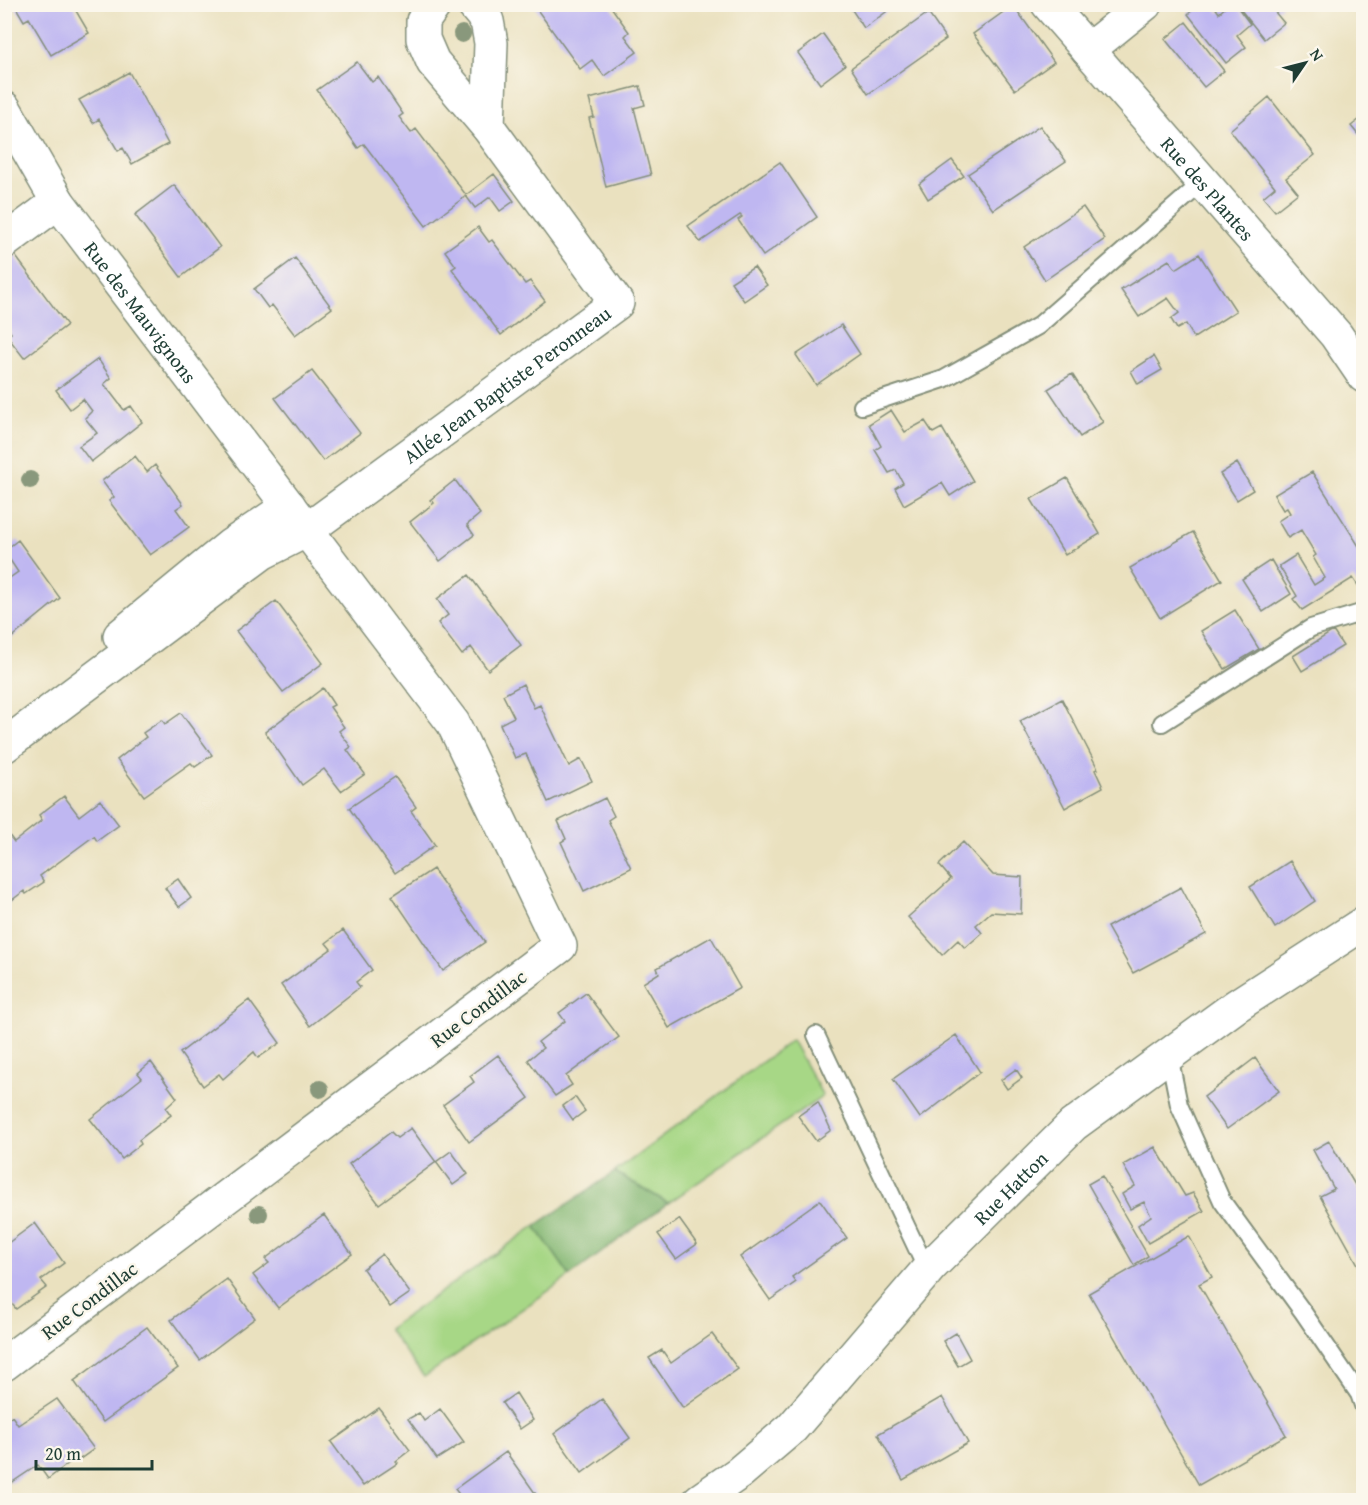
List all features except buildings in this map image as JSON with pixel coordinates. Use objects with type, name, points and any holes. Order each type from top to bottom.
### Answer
[{"type":"street","name":"Allée Jean Baptiste Peronneau","points":[[298,518],[617,303],[488,127],[430,55],[423,39],[423,21],[435,4]]},
{"type":"street","points":[[473,4],[487,21],[491,43],[488,127]]},
{"type":"street","name":"Rue des Plantes","points":[[1048,4],[1336,335],[1364,376]]},
{"type":"street","points":[[1088,50],[1145,4]]},
{"type":"street","name":"Rue des Mauvignons","points":[[4,108],[58,202],[298,518]]},
{"type":"street","points":[[4,242],[58,202]]},
{"type":"street","points":[[4,746],[110,669],[120,634],[230,546],[298,518]]},
{"type":"street","name":"Rue Condillac","points":[[4,1364],[560,946],[453,723],[298,518]]},
{"type":"street","name":"Rue Hatton","points":[[700,1500],[739,1473],[792,1428],[927,1270],[1073,1125],[1236,1006],[1364,923]]},
{"type":"lane","points":[[862,406],[945,379],[1038,326],[1204,181]]},
{"type":"lane","points":[[1162,723],[1311,628],[1364,612]]},
{"type":"lane","points":[[816,1035],[927,1270]]},
{"type":"lane","points":[[1169,1055],[1179,1105],[1222,1201],[1303,1312],[1359,1394],[1364,1408]]},
{"type":"green space","points":[[792,1040],[823,1096],[668,1203],[615,1172]]},
{"type":"green space","points":[[615,1172],[668,1203],[570,1276],[535,1226]]},
{"type":"green space","points":[[535,1226],[570,1276],[424,1377],[388,1329]]}]
